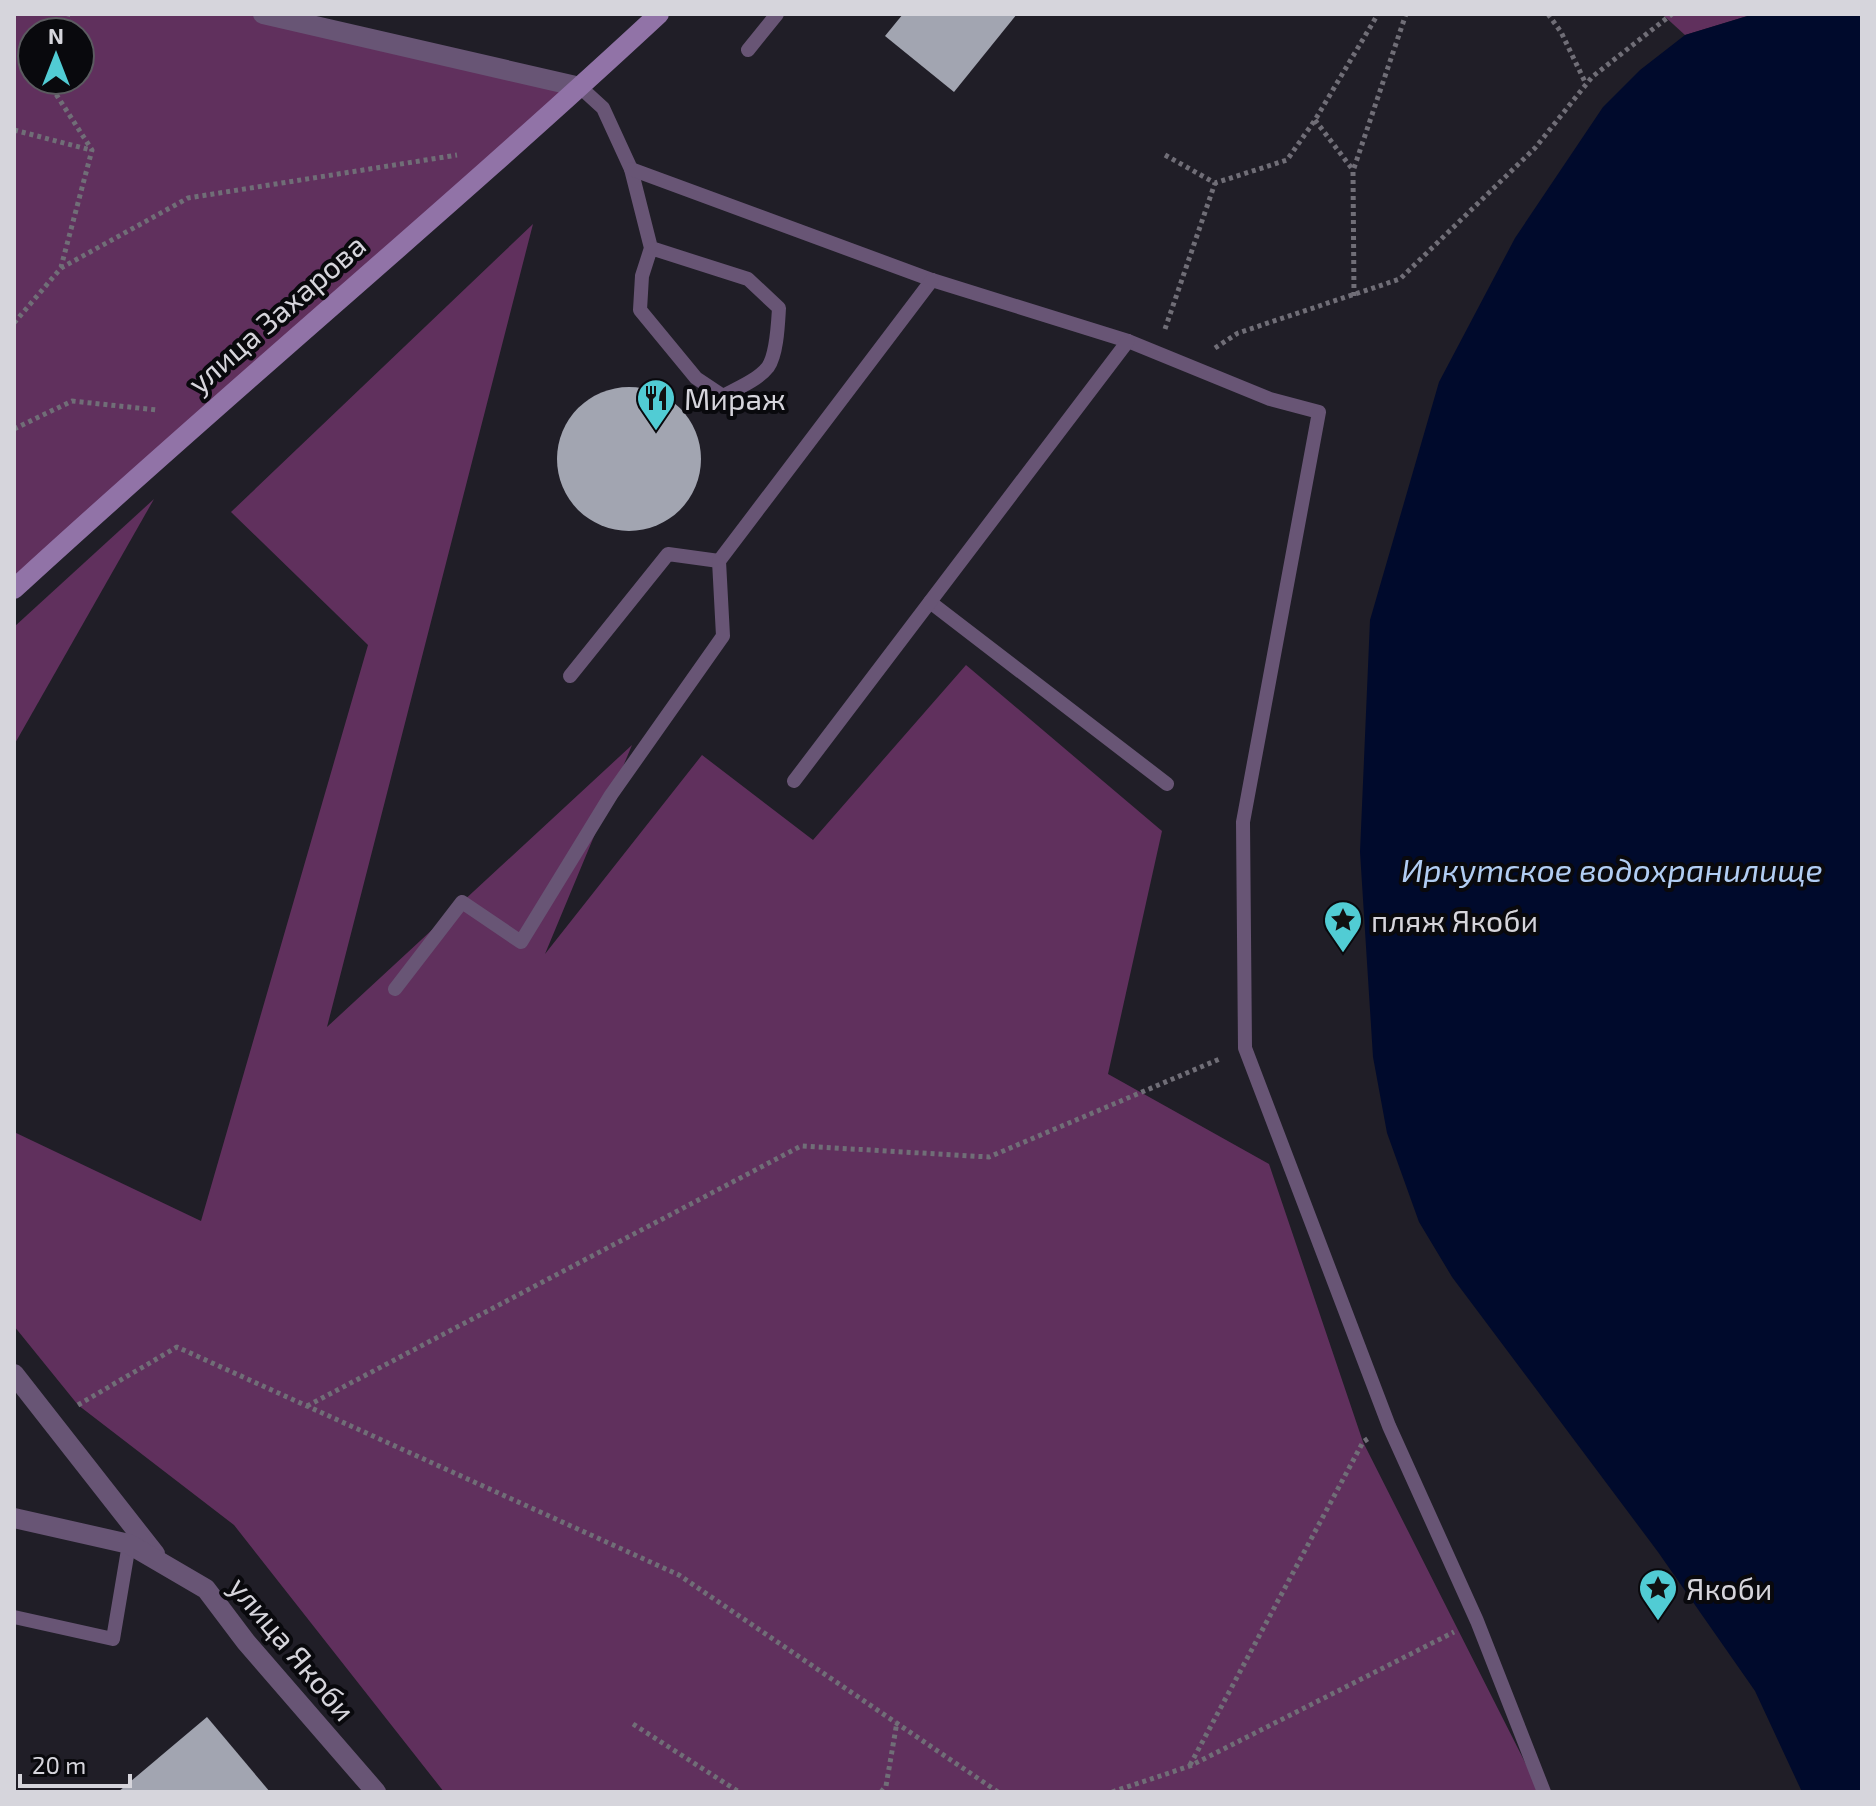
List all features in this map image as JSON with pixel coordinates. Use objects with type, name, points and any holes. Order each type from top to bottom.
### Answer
[{"type":"main road","name":"улица Захарова","points":[[14,589],[163,452],[580,87],[659,14]]},
{"type":"street","points":[[263,14],[580,87]]},
{"type":"street","points":[[14,1374],[164,1565]]},
{"type":"street","name":"улица Якоби","points":[[14,1518],[129,1544],[206,1589],[246,1642],[376,1792]]},
{"type":"lane","points":[[748,50],[777,14]]},
{"type":"lane","points":[[580,87],[603,108],[631,169],[651,248],[642,276],[640,310],[696,378],[723,396],[768,367],[777,338],[779,308],[748,279],[651,248]]},
{"type":"lane","points":[[631,169],[932,280],[1128,341],[1270,399],[1319,412],[1243,822],[1245,1048],[1389,1426],[1477,1621],[1544,1792]]},
{"type":"lane","points":[[395,989],[462,902],[521,942],[611,795],[723,636],[719,561],[932,280]]},
{"type":"lane","points":[[794,781],[1128,341]]},
{"type":"lane","points":[[570,676],[668,554],[719,561]]},
{"type":"lane","points":[[930,602],[1167,784]]},
{"type":"lane","points":[[14,1617],[113,1639],[129,1544]]},
{"type":"path","points":[[1165,155],[1215,183],[1287,160],[1315,120],[1378,14]]},
{"type":"path","points":[[1354,296],[1353,171],[1406,14]]},
{"type":"path","points":[[1548,14],[1561,32],[1586,84]]},
{"type":"path","points":[[1188,366],[1238,333],[1400,279],[1535,148],[1586,84],[1672,14]]},
{"type":"path","points":[[57,96],[92,150],[61,268]]},
{"type":"path","points":[[1315,120],[1353,171]]},
{"type":"path","points":[[14,130],[92,150]]},
{"type":"path","points":[[14,323],[61,268],[188,198],[457,155]]},
{"type":"path","points":[[1156,353],[1215,183]]},
{"type":"path","points":[[14,429],[72,401],[157,410]]},
{"type":"path","points":[[307,1406],[801,1146],[989,1157],[1245,1048]]},
{"type":"path","points":[[78,1405],[177,1347],[679,1575],[998,1792]]},
{"type":"path","points":[[1190,1766],[1363,1442],[1389,1426]]},
{"type":"path","points":[[1112,1792],[1190,1766],[1477,1621]]},
{"type":"path","points":[[881,1792],[886,1786],[897,1722]]},
{"type":"path","points":[[633,1724],[739,1792]]},
{"type":"shaded area","points":[[14,14],[263,14],[580,87],[14,589]]},
{"type":"shaded area","points":[[1662,14],[1754,14],[1685,35]]},
{"type":"shaded area","points":[[533,224],[327,1027],[632,745],[545,954],[702,755],[813,840],[966,665],[1162,831],[1108,1074],[1269,1164],[1363,1442],[1540,1792],[444,1792],[234,1525],[78,1405],[14,1326],[14,1132],[201,1221],[368,645],[231,512]]},
{"type":"shaded area","points":[[154,499],[14,745],[14,627]]},
{"type":"water","name":"Иркутское водохранилище","points":[[1754,14],[1862,14],[1862,1792],[1802,1792],[1755,1691],[1658,1552],[1452,1277],[1419,1222],[1387,1133],[1373,1057],[1360,852],[1370,620],[1439,382],[1515,238],[1603,107],[1640,70],[1685,35]]},
{"type":"building","points":[[903,14],[1017,14],[954,92],[885,36]]},
{"type":"building","points":[[629,387],[656,393],[680,408],[695,432],[701,459],[695,486],[680,510],[656,525],[629,531],[602,525],[578,510],[563,486],[557,459],[563,432],[578,408],[602,393]]},
{"type":"building","points":[[207,1717],[270,1792],[118,1792]]},
{"type":"place","name":"Мираж","points":[[656,432]]},
{"type":"place","name":"пляж Якоби","points":[[1343,954]]},
{"type":"place","name":"Якоби","points":[[1658,1622]]}]
